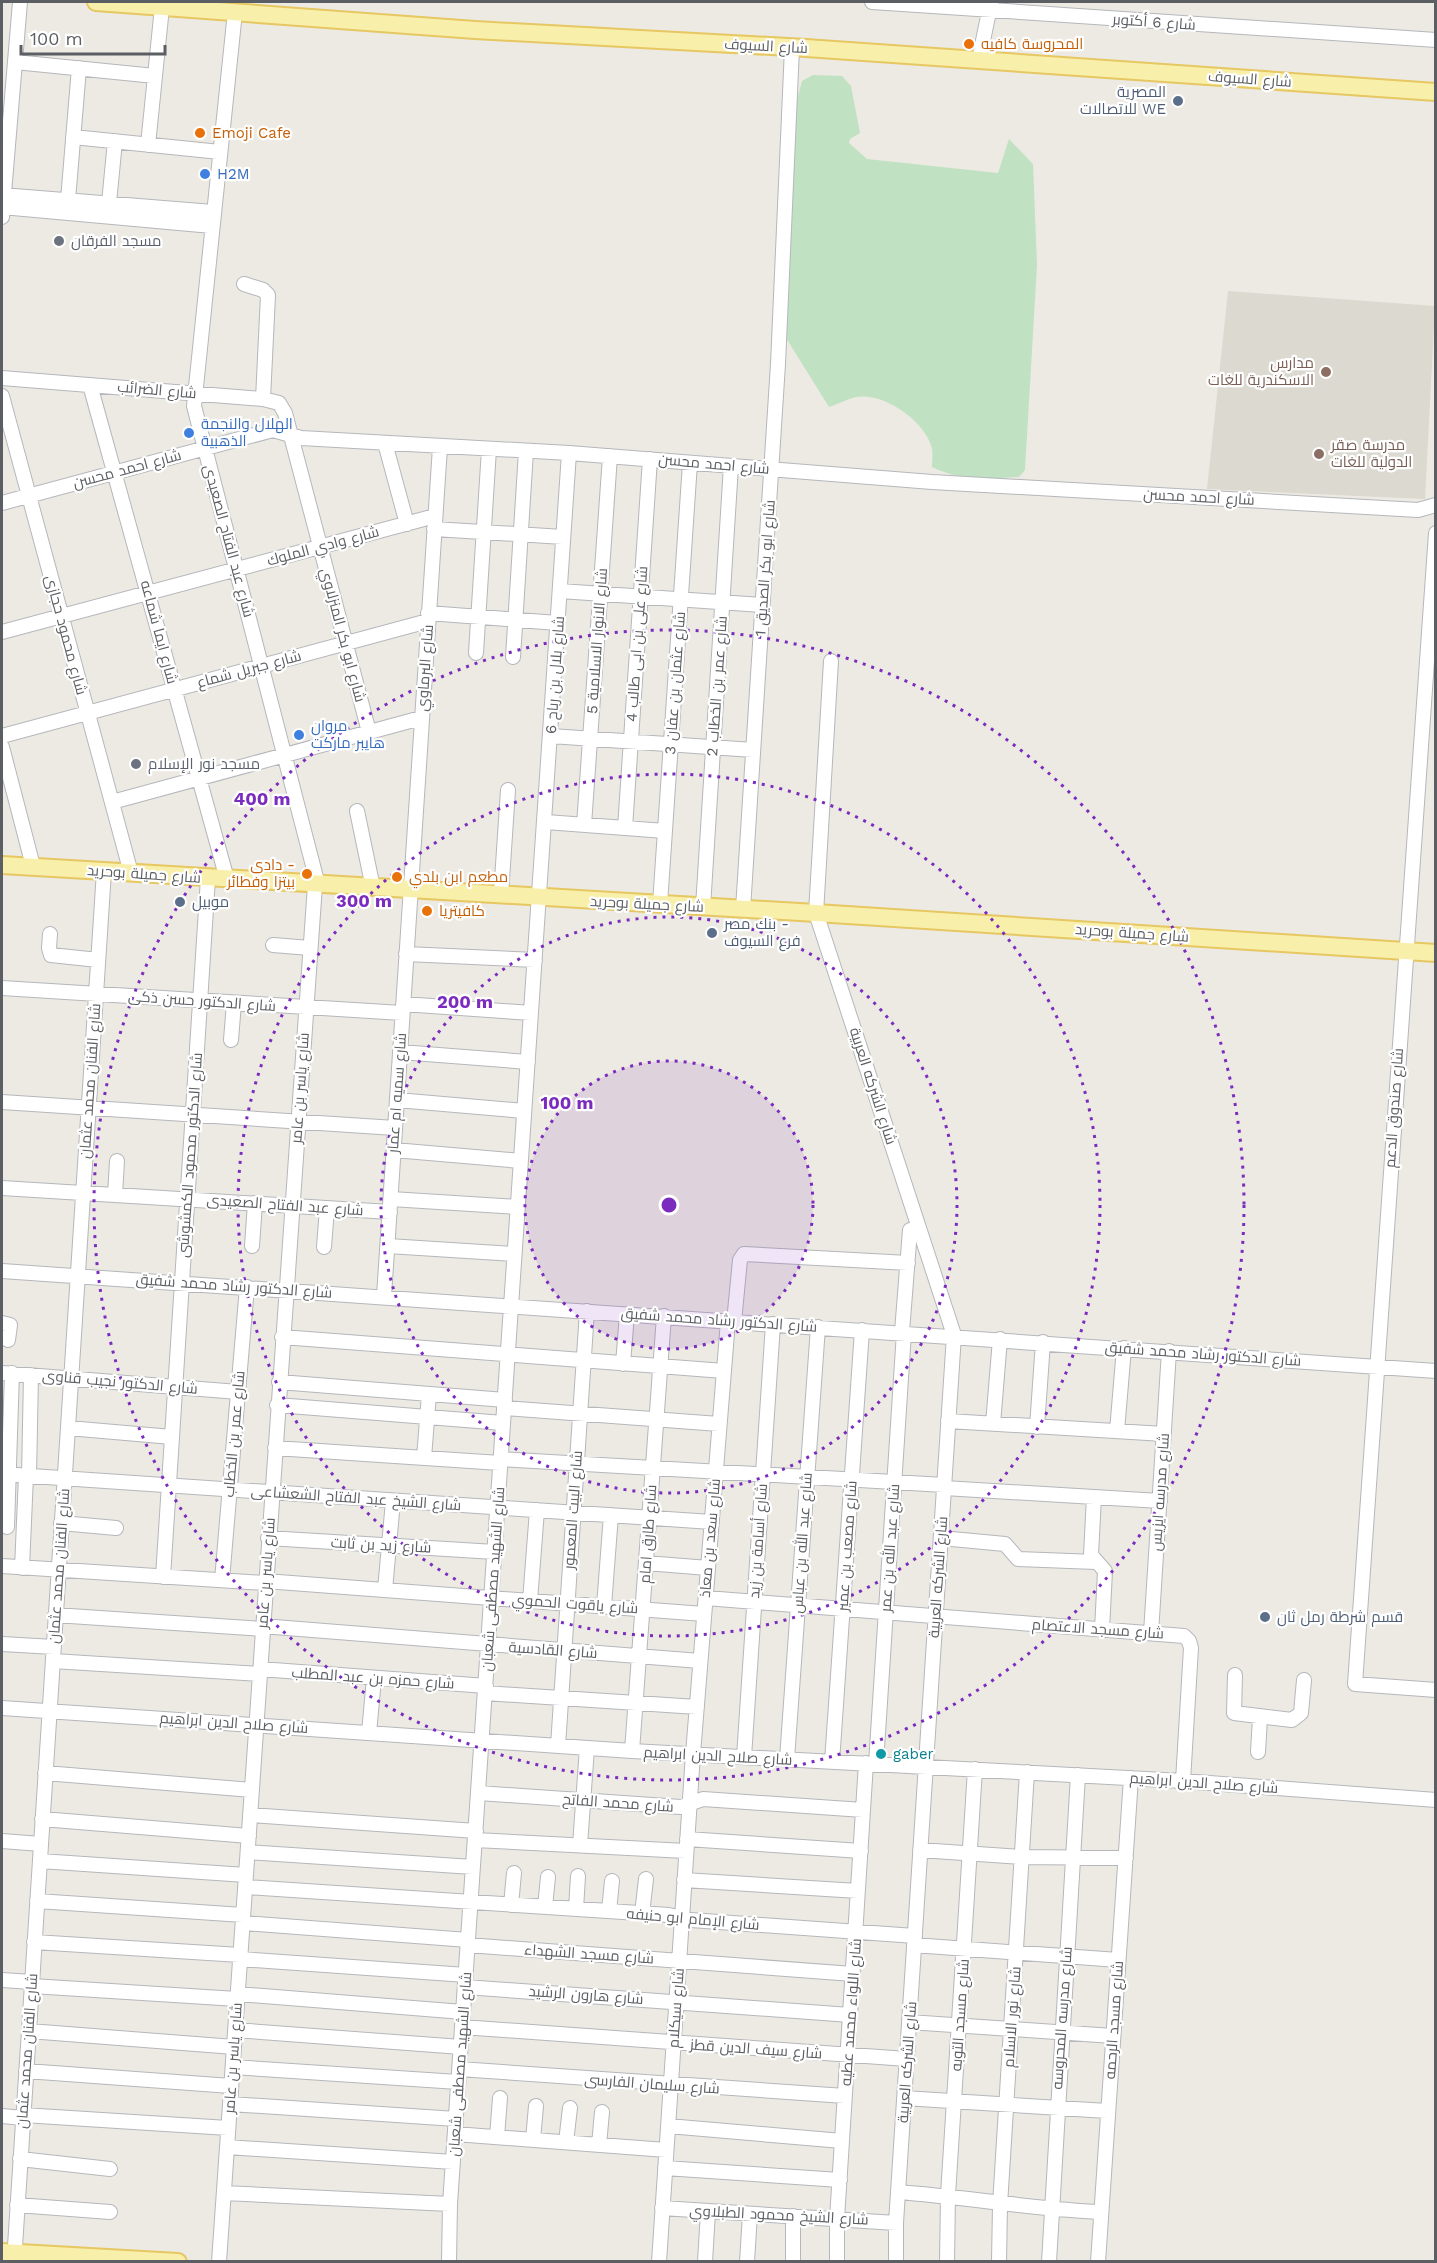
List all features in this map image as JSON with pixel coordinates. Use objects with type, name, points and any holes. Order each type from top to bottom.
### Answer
[{"type":"main road","name":"شارع السيوف","points":[[96,2],[487,31],[792,48],[980,54],[1436,92]]},
{"type":"main road","name":"شارع جميلة بوحريد","points":[[2,865],[816,913],[1436,953]]},
{"type":"main road","points":[[10,2255],[178,2262]]},
{"type":"street","points":[[2,204],[5,132],[15,62],[20,2]]},
{"type":"street","name":"شارع 6 أكتوبر","points":[[872,2],[982,6],[1436,40]]},
{"type":"street","points":[[980,54],[982,6]]},
{"type":"street","points":[[148,145],[162,7]]},
{"type":"street","name":"شارع عبد الفتاح الصعيدى","points":[[235,12],[194,406],[317,885]]},
{"type":"street","name":"شارع ابو بكر الصديق 1","points":[[743,909],[771,469],[792,48]]},
{"type":"street","points":[[15,62],[155,76]]},
{"type":"street","points":[[68,200],[79,68]]},
{"type":"street","points":[[74,137],[220,152]]},
{"type":"street","points":[[110,203],[115,141]]},
{"type":"street","points":[[2,204],[68,200],[110,203],[213,219]]},
{"type":"street","points":[[2,204],[213,219]]},
{"type":"street","points":[[244,284],[263,290],[268,296],[263,399],[274,401],[283,408],[289,434]]},
{"type":"street","name":"شارع الضرائب","points":[[2,378],[263,399]]},
{"type":"street","name":"شارع ايما شماعه","points":[[90,385],[227,879]]},
{"type":"street","name":"شارع محمود حجازى","points":[[2,396],[131,873]]},
{"type":"street","name":"شارع احمد محسن","points":[[2,503],[267,431],[301,438],[569,453],[932,482],[1418,510],[1436,505]]},
{"type":"street","name":"شارع ابو بكر المنزلاوي","points":[[289,434],[369,732]]},
{"type":"street","points":[[385,443],[406,524]]},
{"type":"street","name":"شارع البرماوي","points":[[411,890],[440,447]]},
{"type":"street","points":[[476,653],[489,449]]},
{"type":"street","points":[[513,657],[526,451]]},
{"type":"street","name":"شارع بلال بن رباح 6","points":[[539,897],[546,822],[569,453]]},
{"type":"street","name":"شارع الانوار الاسلامية 5","points":[[584,825],[610,456]]},
{"type":"street","name":"شارع على بن ابى طالب 4","points":[[625,828],[650,459]]},
{"type":"street","name":"شارع عثمان بن عفان 3","points":[[660,904],[690,463]]},
{"type":"street","name":"شارع عمر بن الخطاب 2","points":[[703,907],[731,466]]},
{"type":"street","name":"شارع وادي الملوك","points":[[2,632],[406,524],[434,523],[484,532],[564,537]]},
{"type":"street","name":"شارع صندوق الدعم","points":[[1436,533],[1433,599],[1404,951],[1355,1684],[1436,1690]]},
{"type":"street","points":[[560,591],[762,605]]},
{"type":"street","points":[[428,617],[478,617],[558,623]]},
{"type":"street","name":"شارع جبريل شماع","points":[[2,736],[345,644],[428,617]]},
{"type":"street","points":[[816,913],[831,661]]},
{"type":"street","points":[[112,802],[421,718]]},
{"type":"street","points":[[551,736],[753,750]]},
{"type":"street","points":[[2,747],[33,866]]},
{"type":"street","points":[[501,895],[508,790]]},
{"type":"street","points":[[357,812],[373,888]]},
{"type":"street","points":[[546,822],[665,831]]},
{"type":"street","name":"شارع الفنان محمد عثمان","points":[[10,2255],[17,2205],[104,871]]},
{"type":"street","name":"شارع الدكتور محمود الكمشوشى","points":[[162,1577],[208,878]]},
{"type":"street","name":"شارع ياسر بن عامر","points":[[219,2262],[285,1289],[310,948],[317,885]]},
{"type":"street","name":"شارع سميه ام عمار","points":[[384,1296],[411,890]]},
{"type":"street","name":"شارع الشهيد مصطفى شعبان","points":[[449,2262],[450,2204],[539,897]]},
{"type":"street","name":"شارع الشركه العربية","points":[[816,913],[954,1335],[896,2223],[896,2262]]},
{"type":"street","points":[[50,934],[51,955],[98,960]]},
{"type":"street","points":[[273,945],[310,948]]},
{"type":"street","points":[[406,954],[535,960]]},
{"type":"street","name":"شارع الدكتور حسن ذكى","points":[[2,988],[306,1008],[531,1013]]},
{"type":"street","points":[[231,1040],[234,1003]]},
{"type":"street","points":[[400,1052],[528,1062]]},
{"type":"street","points":[[397,1100],[524,1111]]},
{"type":"street","points":[[2,1102],[395,1128]]},
{"type":"street","points":[[394,1150],[521,1161]]},
{"type":"street","points":[[115,1195],[117,1161]]},
{"type":"street","name":"شارع عبد الفتاح الصعيدى","points":[[2,1188],[327,1208],[390,1205],[518,1207]]},
{"type":"street","points":[[252,1246],[255,1203]]},
{"type":"street","points":[[324,1247],[327,1208]]},
{"type":"street","name":"شارع عبد الله بن عمر","points":[[871,1763],[886,1613],[910,1230]]},
{"type":"street","points":[[388,1246],[514,1254]]},
{"type":"street","name":"شارع سعد بن معاذ","points":[[693,1754],[724,1371],[740,1260],[744,1254],[908,1263]]},
{"type":"street","name":"شارع الدكتور رشاد محمد شفيق","points":[[2,1271],[954,1335],[1436,1371]]},
{"type":"street","name":"شارع عمر بن الخطاب","points":[[222,1580],[247,1287]]},
{"type":"street","name":"شارع البيت المعمور","points":[[558,1746],[587,1311]]},
{"type":"street","points":[[623,1364],[627,1314]]},
{"type":"street","name":"شارع طارق امام","points":[[632,1751],[664,1316]]},
{"type":"street","points":[[2,1323],[10,1325],[9,1340]]},
{"type":"street","name":"شارع أسامة بن زيد","points":[[744,1757],[773,1324]]},
{"type":"street","name":"شارع عبد الله بن عباس","points":[[787,1760],[818,1327]]},
{"type":"street","name":"شارع مصعب بن عمير","points":[[832,1762],[862,1330]]},
{"type":"street","points":[[282,1337],[724,1371]]},
{"type":"street","points":[[993,1424],[1000,1339]]},
{"type":"street","points":[[1037,1427],[1043,1342]]},
{"type":"street","points":[[1117,1431],[1124,1348]]},
{"type":"street","name":"شارع مدرسه ايزيس","points":[[1151,1633],[1169,1351]]},
{"type":"street","points":[[7,1373],[5,1474],[7,1527]]},
{"type":"street","name":"شارع الدكتور نجيب قناوى","points":[[7,1373],[238,1392]]},
{"type":"street","points":[[22,1568],[31,1375]]},
{"type":"street","points":[[279,1382],[429,1394],[580,1414],[719,1424]]},
{"type":"street","points":[[424,1458],[429,1394]]},
{"type":"street","points":[[277,1405],[503,1423]]},
{"type":"street","points":[[948,1421],[1164,1434]]},
{"type":"street","points":[[68,1428],[172,1437]]},
{"type":"street","points":[[275,1448],[424,1458],[577,1463],[716,1471],[1160,1501]]},
{"type":"street","name":"شارع الشيخ عبد الفتاح الشعشاعى","points":[[5,1474],[711,1522]]},
{"type":"street","points":[[1094,1497],[1091,1555],[1103,1567],[1105,1574],[1102,1630]]},
{"type":"street","points":[[385,1590],[393,1501]]},
{"type":"street","points":[[530,1601],[537,1510]]},
{"type":"street","points":[[604,1606],[611,1515]]},
{"type":"street","points":[[62,1523],[117,1528]]},
{"type":"street","name":"شارع زيد بن ثابت","points":[[268,1538],[495,1552]]},
{"type":"street","points":[[941,1538],[1005,1544],[1018,1559],[1096,1562]]},
{"type":"street","points":[[646,1563],[708,1568]]},
{"type":"street","name":"شارع ياقوت الحموي","points":[[2,1569],[22,1568],[265,1582],[704,1614]]},
{"type":"street","name":"شارع مسجد الاعتصام","points":[[706,1598],[1184,1636],[1191,1644],[1183,1781]]},
{"type":"street","name":"شارع القادسية","points":[[56,1615],[474,1641],[488,1645],[700,1661]]},
{"type":"street","name":"شارع حمزه بن عبد المطلب","points":[[2,1644],[53,1654],[260,1672],[374,1678],[561,1698],[697,1707]]},
{"type":"street","points":[[1235,1675],[1234,1713],[1260,1717],[1297,1718],[1301,1713],[1304,1680]]},
{"type":"street","points":[[369,1732],[374,1678]]},
{"type":"street","name":"شارع صلاح الدين ابراهيم","points":[[2,1708],[632,1751],[1183,1781],[1436,1800]]},
{"type":"street","points":[[1258,1752],[1260,1717]]},
{"type":"street","points":[[580,1845],[587,1748]]},
{"type":"street","name":"شارع سيكلام","points":[[659,2262],[693,1754]]},
{"type":"street","name":"شارع اللواء محمد عطيه","points":[[837,2262],[837,2219],[863,1810],[871,1763]]},
{"type":"street","name":"شارع مسجد التوبه","points":[[947,2262],[948,2195],[975,1769]]},
{"type":"street","name":"شارع نور الاسلام","points":[[999,2262],[1000,2205],[1027,1772]]},
{"type":"street","points":[[45,1773],[252,1790]]},
{"type":"street","name":"شارع مدرسه المحروسه","points":[[1048,2262],[1078,1775]]},
{"type":"street","name":"شارع مسجد الرحمه","points":[[1098,2262],[1131,1778]]},
{"type":"street","name":"شارع محمد الفاتح","points":[[478,1794],[681,1807],[703,1799],[863,1810]]},
{"type":"street","points":[[250,1815],[580,1845],[687,1845],[861,1851]]},
{"type":"street","points":[[42,1820],[249,1836]]},
{"type":"street","points":[[2,1841],[41,1844]]},
{"type":"street","points":[[920,1850],[1022,1857],[1073,1855],[1126,1858]]},
{"type":"street","points":[[248,1852],[473,1867]]},
{"type":"street","name":"شارع الإمام ابو حنيفه","points":[[40,1860],[471,1903],[609,1911],[856,1932],[964,1948],[1118,1960]]},
{"type":"street","points":[[511,1905],[514,1873]]},
{"type":"street","points":[[576,1909],[578,1876]]},
{"type":"street","points":[[545,1907],[548,1877]]},
{"type":"street","points":[[642,1914],[646,1879]]},
{"type":"street","points":[[684,1880],[858,1891]]},
{"type":"street","points":[[609,1911],[612,1881]]},
{"type":"street","name":"شارع مسجد الشهداء","points":[[37,1901],[679,1961],[853,1974]]},
{"type":"street","name":"شارع هارون الرشيد","points":[[34,1942],[240,1957],[676,2002],[850,2015]]},
{"type":"street","points":[[2,1980],[32,1984],[464,2012]]},
{"type":"street","points":[[909,2022],[1113,2036]]},
{"type":"street","name":"شارع سيف الدين قطز","points":[[462,2027],[907,2059]]},
{"type":"street","points":[[235,2030],[461,2047]]},
{"type":"street","points":[[28,2031],[234,2047]]},
{"type":"street","name":"شارع سليمان الفارسى","points":[[233,2067],[845,2096]]},
{"type":"street","points":[[26,2071],[231,2086]]},
{"type":"street","points":[[497,2137],[500,2098]]},
{"type":"street","points":[[904,2098],[1107,2111]]},
{"type":"street","points":[[230,2104],[456,2119]]},
{"type":"street","points":[[533,2140],[536,2106]]},
{"type":"street","points":[[566,2142],[570,2108]]},
{"type":"street","points":[[599,2145],[602,2112]]},
{"type":"street","points":[[2,2116],[228,2128]]},
{"type":"street","points":[[668,2126],[842,2141]]},
{"type":"street","points":[[455,2134],[666,2150]]},
{"type":"street","points":[[227,2147],[453,2162]]},
{"type":"street","points":[[20,2159],[110,2169]]},
{"type":"street","points":[[665,2168],[840,2180]]},
{"type":"street","points":[[898,2192],[948,2195],[1000,2205],[1100,2212]]},
{"type":"street","points":[[224,2193],[450,2204]]},
{"type":"street","points":[[17,2205],[110,2212]]},
{"type":"street","name":"شارع الشيخ محمود الطبلاوي","points":[[662,2208],[896,2223]]},
{"type":"street","points":[[705,2262],[708,2211]]},
{"type":"street","points":[[747,2262],[750,2214]]},
{"type":"street","points":[[793,2262],[794,2216]]},
{"type":"shaded area","points":[[1228,291],[1435,306],[1425,499],[1207,489]]},
{"type":"green space","points":[[813,75],[842,76],[851,86],[860,133],[850,139],[849,143],[867,159],[998,173],[1009,139],[1033,164],[1037,265],[1025,470],[1019,477],[985,479],[965,477],[932,467],[932,448],[921,428],[902,410],[879,399],[856,397],[829,407],[786,338],[797,100],[802,81]]},
{"type":"place","name":"المحروسة كافيه","points":[[969,44]]},
{"type":"place","name":"المصرية للاتصالات WE","points":[[1178,101]]},
{"type":"place","name":"Emoji Cafe","points":[[200,133]]},
{"type":"place","name":"H2M","points":[[205,174]]},
{"type":"place","name":"مسجد الفرقان","points":[[59,241]]},
{"type":"place","name":"مدارس الاسكندرية للغات","points":[[1326,372]]},
{"type":"place","name":"الهلال والنجمة الذهبية","points":[[189,433]]},
{"type":"place","name":"مدرسة صقر الدولية للغات","points":[[1319,454]]},
{"type":"place","name":"مروان هايبر ماركت","points":[[299,735]]},
{"type":"place","name":"مسجد نور الإسلام","points":[[136,764]]},
{"type":"place","name":"دادي - بيتزا وفطائر","points":[[307,874]]},
{"type":"place","name":"مطعم ابن بلدي","points":[[397,877]]},
{"type":"place","name":"موبيل","points":[[180,902]]},
{"type":"place","name":"كافيتريا","points":[[427,911]]},
{"type":"place","name":"بنك مصر - فرع السيوف","points":[[712,933]]},
{"type":"place","name":"قسم شرطة رمل ثان","points":[[1265,1617]]},
{"type":"place","name":"gaber","points":[[881,1754]]}]
